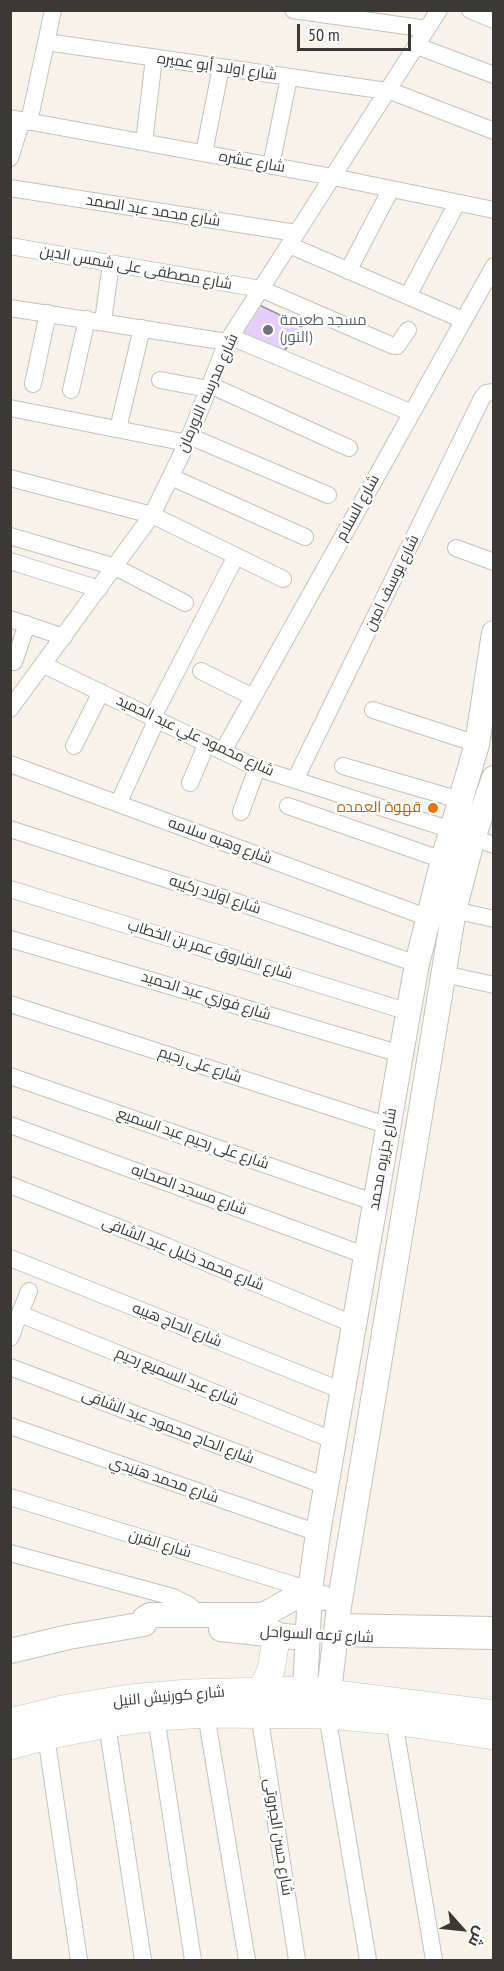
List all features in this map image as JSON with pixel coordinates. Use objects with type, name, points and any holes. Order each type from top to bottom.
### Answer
[{"type":"main road","name":"شارع جزيره محمد","points":[[473,837],[460,800],[477,744],[493,645]]},
{"type":"main road","name":"شارع جزيره محمد","points":[[320,1699],[337,1622],[454,910],[473,837],[493,781]]},
{"type":"main road","name":"شارع جزيره محمد","points":[[320,1699],[306,1638],[310,1593],[318,1533],[401,1054],[417,964],[443,860],[473,837]]},
{"type":"main road","points":[[369,1246],[399,1240]]},
{"type":"main road","name":"شارع ترعه السواحل","points":[[310,1593],[322,1598],[337,1622],[306,1638],[197,1628],[153,1631],[147,1629],[144,1624],[145,1618],[150,1615],[260,1615],[310,1593]]},
{"type":"main road","name":"شارع ترعه السواحل","points":[[10,1651],[69,1637],[144,1624]]},
{"type":"main road","points":[[260,1702],[274,1658],[274,1634]]},
{"type":"main road","name":"شارع كورنيش النيل","points":[[10,1722],[62,1709],[130,1698],[189,1693],[260,1702]]},
{"type":"main road","points":[[320,1699],[494,1714]]},
{"type":"main road","points":[[320,1699],[394,1721],[494,1736]]},
{"type":"main road","name":"شارع كورنيش النيل","points":[[10,1746],[107,1724],[206,1714],[260,1702],[320,1699]]},
{"type":"street","points":[[10,158],[46,42],[53,10]]},
{"type":"street","points":[[293,10],[427,29]]},
{"type":"street","name":"شارع مدرسه الاورمان","points":[[13,703],[44,665],[152,515],[188,439],[229,339],[439,10]]},
{"type":"street","points":[[470,10],[494,20]]},
{"type":"street","name":"شارع اولاد أبو عميره","points":[[46,42],[388,91],[494,131]]},
{"type":"street","points":[[417,46],[494,75]]},
{"type":"street","points":[[144,142],[154,58]]},
{"type":"street","points":[[204,153],[221,67]]},
{"type":"street","points":[[271,165],[289,77]]},
{"type":"street","name":"شارع عشره","points":[[20,120],[271,165],[494,210]]},
{"type":"street","name":"شارع محمد عبد الصمد","points":[[10,188],[293,239],[348,271],[463,320]]},
{"type":"street","points":[[348,271],[391,189]]},
{"type":"street","points":[[408,297],[457,203]]},
{"type":"street","name":"شارع مصطفى على شمس الدين","points":[[10,246],[261,289],[390,345],[397,346],[408,330]]},
{"type":"street","points":[[71,390],[111,264]]},
{"type":"street","name":"شارع السلام","points":[[223,751],[494,266]]},
{"type":"street","points":[[11,310],[229,339],[412,413]]},
{"type":"street","points":[[33,384],[48,314]]},
{"type":"street","points":[[118,429],[142,328]]},
{"type":"street","points":[[160,380],[209,387],[349,448]]},
{"type":"street","name":"شارع يوسف امين","points":[[296,780],[482,398],[486,393],[494,392]]},
{"type":"street","points":[[10,408],[118,429],[188,439],[328,495]]},
{"type":"street","points":[[171,477],[304,537]]},
{"type":"street","points":[[10,478],[152,515],[283,579]]},
{"type":"street","points":[[10,536],[115,567],[185,603]]},
{"type":"street","points":[[456,548],[494,562]]},
{"type":"street","points":[[118,804],[155,718],[236,556]]},
{"type":"street","points":[[10,561],[99,589]]},
{"type":"street","points":[[14,662],[19,622],[64,637]]},
{"type":"street","name":"شارع محمود علي عبد الحميد","points":[[44,665],[257,768],[473,837]]},
{"type":"street","points":[[201,671],[253,697]]},
{"type":"street","points":[[74,746],[101,693]]},
{"type":"street","points":[[373,710],[477,744]]},
{"type":"street","points":[[190,783],[207,743]]},
{"type":"street","name":"شارع وهبه سلامه","points":[[10,764],[429,918]]},
{"type":"street","points":[[343,766],[460,800]]},
{"type":"street","points":[[241,812],[257,768]]},
{"type":"street","points":[[288,806],[443,860]]},
{"type":"street","name":"شارع اولاد ركيبه","points":[[10,829],[240,903],[417,964]]},
{"type":"street","name":"شارع الفاروق عمر بن الخطاب","points":[[10,889],[409,1012]]},
{"type":"street","points":[[454,910],[494,919]]},
{"type":"street","name":"شارع فوزي عبد الحميد","points":[[10,939],[401,1054]]},
{"type":"street","points":[[444,975],[494,985]]},
{"type":"street","name":"شارع على رحيم","points":[[10,1004],[389,1126]]},
{"type":"street","name":"شارع على رحيم عبد السميع","points":[[10,1076],[376,1203]]},
{"type":"street","name":"شارع مسجد الصحابه","points":[[10,1125],[369,1246]]},
{"type":"street","name":"شارع محمد خليل عبد الشافى","points":[[10,1185],[166,1245],[355,1325]]},
{"type":"street","name":"شارع الحاج هيبه","points":[[10,1258],[343,1391]]},
{"type":"street","points":[[14,1327],[29,1291]]},
{"type":"street","name":"شارع عبد السميع رحيم","points":[[14,1327],[335,1441]]},
{"type":"street","name":"شارع الحاج محمود عبد الشافى","points":[[10,1367],[326,1486]]},
{"type":"street","name":"شارع محمد هنيدي","points":[[10,1426],[318,1533]]},
{"type":"street","name":"شارع الفرن","points":[[10,1497],[310,1593]]},
{"type":"street","points":[[10,1553],[173,1597],[189,1605],[199,1615]]},
{"type":"street","name":"شارع ترعه السواحل","points":[[337,1622],[494,1625]]},
{"type":"street","name":"شارع ترعه السواحل","points":[[337,1622],[494,1641]]},
{"type":"street","points":[[320,1699],[368,1960]]},
{"type":"street","name":"شارع حسن الجبروتى","points":[[260,1702],[297,1960]]},
{"type":"street","points":[[206,1714],[247,1960]]},
{"type":"street","points":[[156,1718],[194,1960]]},
{"type":"street","points":[[394,1721],[434,1960]]},
{"type":"street","points":[[107,1724],[142,1960]]},
{"type":"street","points":[[46,1736],[79,1960]]},
{"type":"building","name":"مسجد طعيمة (النور)","points":[[255,303],[301,325],[282,355],[234,335]]},
{"type":"place","name":"مسجد طعيمة (النور)","points":[[268,330]]},
{"type":"place","name":"قهوة العمده","points":[[433,808]]}]
